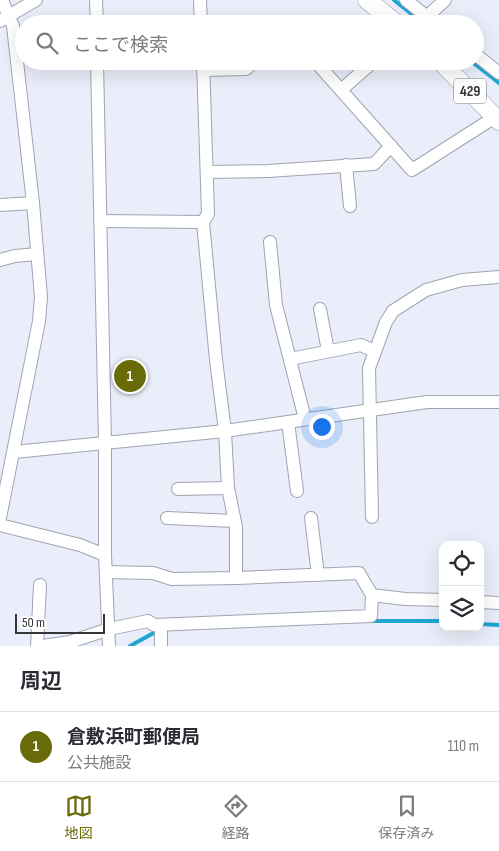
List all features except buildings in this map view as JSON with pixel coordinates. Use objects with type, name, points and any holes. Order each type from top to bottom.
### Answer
[{"type":"highway","points":[[366,0],[385,15]]},
{"type":"highway","name":"429","points":[[449,70],[497,119]]},
{"type":"street","points":[[2,0],[4,19],[13,26],[15,44]]},
{"type":"street","points":[[4,19],[36,0]]},
{"type":"street","points":[[96,0],[97,15]]},
{"type":"street","points":[[200,0],[201,15]]},
{"type":"street","points":[[406,0],[420,15]]},
{"type":"street","points":[[431,15],[445,0]]},
{"type":"street","points":[[484,61],[499,72]]},
{"type":"street","points":[[0,518],[39,321],[41,297],[33,203],[18,70]]},
{"type":"street","points":[[97,70],[105,443],[105,556],[109,646]]},
{"type":"street","points":[[203,70],[208,214],[203,222],[216,360],[225,431],[228,488],[236,527],[236,578]]},
{"type":"street","points":[[323,70],[412,170],[497,119]]},
{"type":"street","points":[[341,90],[364,70]]},
{"type":"street","points":[[207,172],[268,171],[374,164],[391,146]]},
{"type":"street","points":[[346,165],[350,206]]},
{"type":"street","points":[[0,205],[33,203]]},
{"type":"street","points":[[100,222],[203,222]]},
{"type":"street","points":[[270,242],[276,305],[305,419]]},
{"type":"street","points":[[0,260],[15,256],[38,254]]},
{"type":"street","points":[[372,517],[369,368],[386,322],[393,311],[426,290],[462,280],[499,277]]},
{"type":"street","points":[[320,309],[328,351]]},
{"type":"street","points":[[290,359],[361,345],[374,351]]},
{"type":"street","points":[[14,452],[225,431],[428,402],[499,402]]},
{"type":"street","points":[[288,422],[297,491]]},
{"type":"street","points":[[178,489],[228,488]]},
{"type":"street","points":[[167,518],[234,521]]},
{"type":"street","points":[[311,518],[318,575]]},
{"type":"street","points":[[0,525],[80,545],[105,556]]},
{"type":"street","points":[[106,572],[154,573],[172,579],[359,573],[372,595],[371,616],[161,635],[148,646]]},
{"type":"street","points":[[37,646],[40,585]]},
{"type":"street","points":[[372,595],[405,599],[439,600]]},
{"type":"street","points":[[484,602],[499,603]]},
{"type":"street","points":[[43,646],[70,642],[108,629],[148,621],[154,625],[161,635]]},
{"type":"waterway","points":[[394,0],[413,15]]},
{"type":"waterway","points":[[482,70],[499,83]]},
{"type":"waterway","points":[[371,621],[439,621]]},
{"type":"waterway","points":[[484,624],[499,625]]},
{"type":"waterway","points":[[130,646],[159,630]]},
{"type":"place","name":"倉敷浜町郵便局","points":[[130,376]]}]
